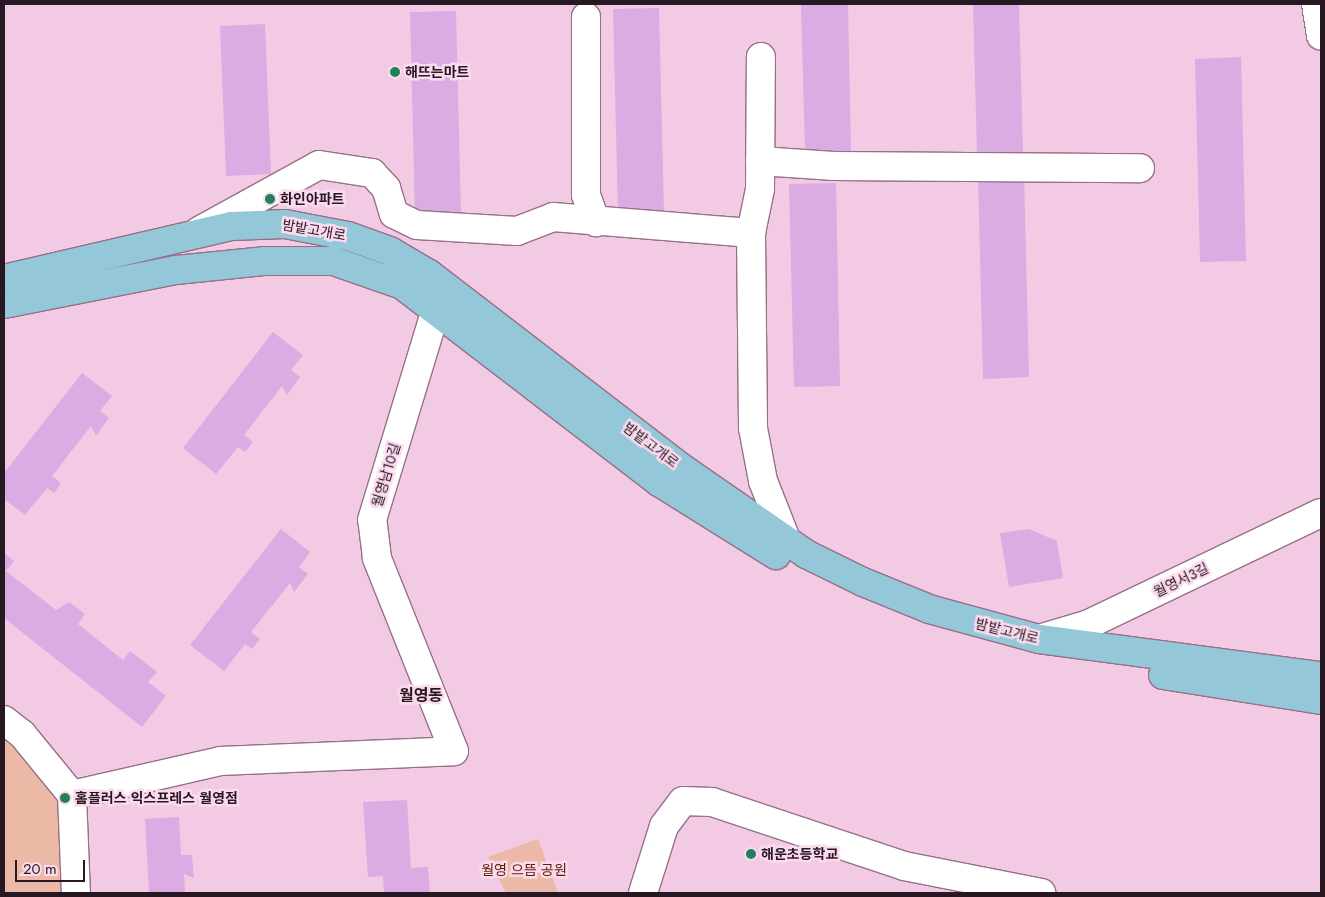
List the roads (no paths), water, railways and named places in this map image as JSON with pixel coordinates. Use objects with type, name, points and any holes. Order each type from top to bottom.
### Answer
[{"type":"main road","name":"밤밭고개로","points":[[4,279],[196,232],[254,224],[311,227],[367,242],[409,260],[672,461],[787,542],[832,568],[929,609],[1039,640],[1321,676]]},
{"type":"main road","name":"밤밭고개로","points":[[4,304],[176,270],[264,261],[333,261],[402,285],[659,482],[799,569],[898,615],[1043,656],[1321,700]]},
{"type":"street","points":[[1316,4],[1321,36]]},
{"type":"street","points":[[586,17],[586,195],[596,222]]},
{"type":"street","points":[[761,57],[760,160],[751,233],[753,428],[763,481],[787,542]]},
{"type":"street","points":[[760,160],[834,166],[1140,168]]},
{"type":"street","points":[[196,232],[319,165],[372,174],[386,188],[394,214],[417,225],[516,231],[553,218],[751,233]]},
{"type":"street","name":"월영남10길","points":[[72,795],[220,761],[454,751],[377,558],[372,520],[436,310]]},
{"type":"street","name":"월영서3길","points":[[1039,640],[1089,624],[1321,513]]},
{"type":"street","points":[[4,720],[22,734],[72,795],[76,893]]},
{"type":"street","points":[[643,893],[664,826],[683,801],[712,802],[904,866],[1041,893]]},
{"type":"place","name":"해뜨는마트","points":[[395,72]]},
{"type":"place","name":"화인아파트","points":[[270,199]]},
{"type":"place","name":"홈플러스 익스프레스 월영점","points":[[65,798]]},
{"type":"place","name":"해운초등학교","points":[[751,854]]},
{"type":"district","name":"월영동","points":[[421,696]]},
{"type":"park label","name":"월영 으뜸 공원","points":[[524,870]]}]
